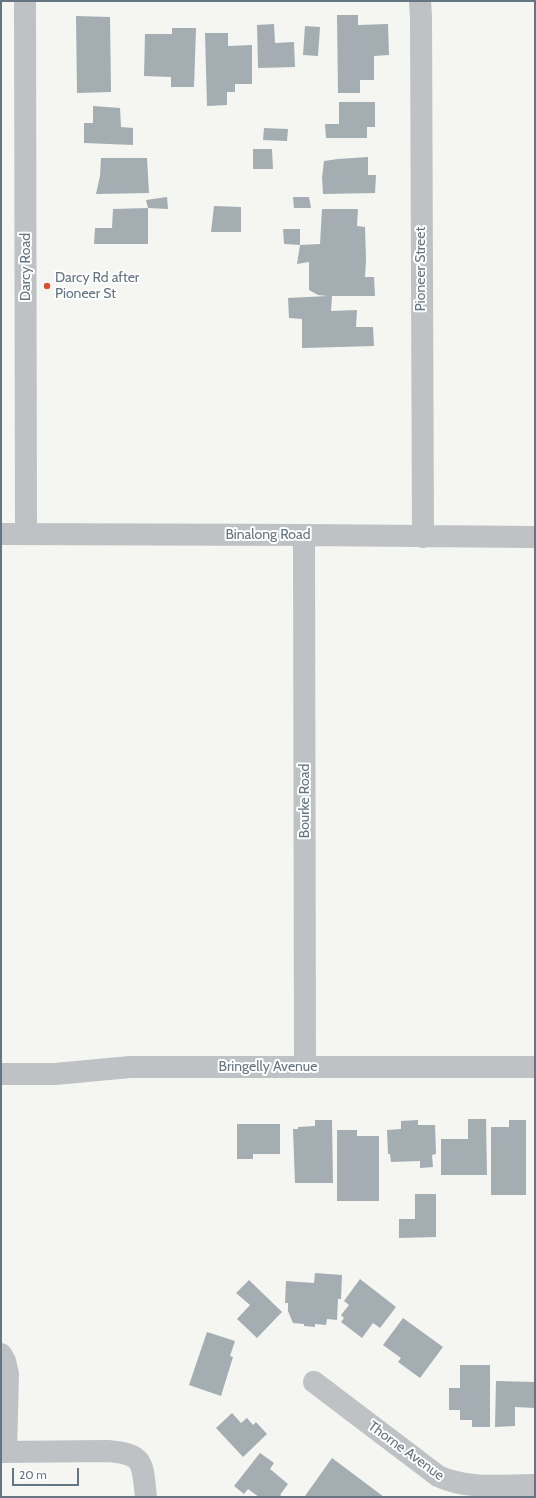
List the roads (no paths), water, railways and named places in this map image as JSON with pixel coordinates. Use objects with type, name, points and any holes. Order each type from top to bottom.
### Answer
[{"type":"street","name":"Darcy Road","points":[[25,1],[26,534]]},
{"type":"street","name":"Pioneer Street","points":[[420,1],[423,536]]},
{"type":"street","name":"Binalong Road","points":[[1,534],[535,537]]},
{"type":"street","name":"Bourke Road","points":[[304,535],[305,1066]]},
{"type":"street","name":"Bringelly Avenue","points":[[1,1074],[55,1074],[130,1067],[535,1067]]},
{"type":"street","points":[[1,1354],[5,1361],[8,1374],[4,1452],[124,1452],[133,1455],[141,1466],[146,1497]]},
{"type":"street","name":"Thorne Avenue","points":[[314,1382],[438,1476],[458,1484],[535,1485]]},
{"type":"place","name":"Darcy Rd after Pioneer St","points":[[47,286]]}]
